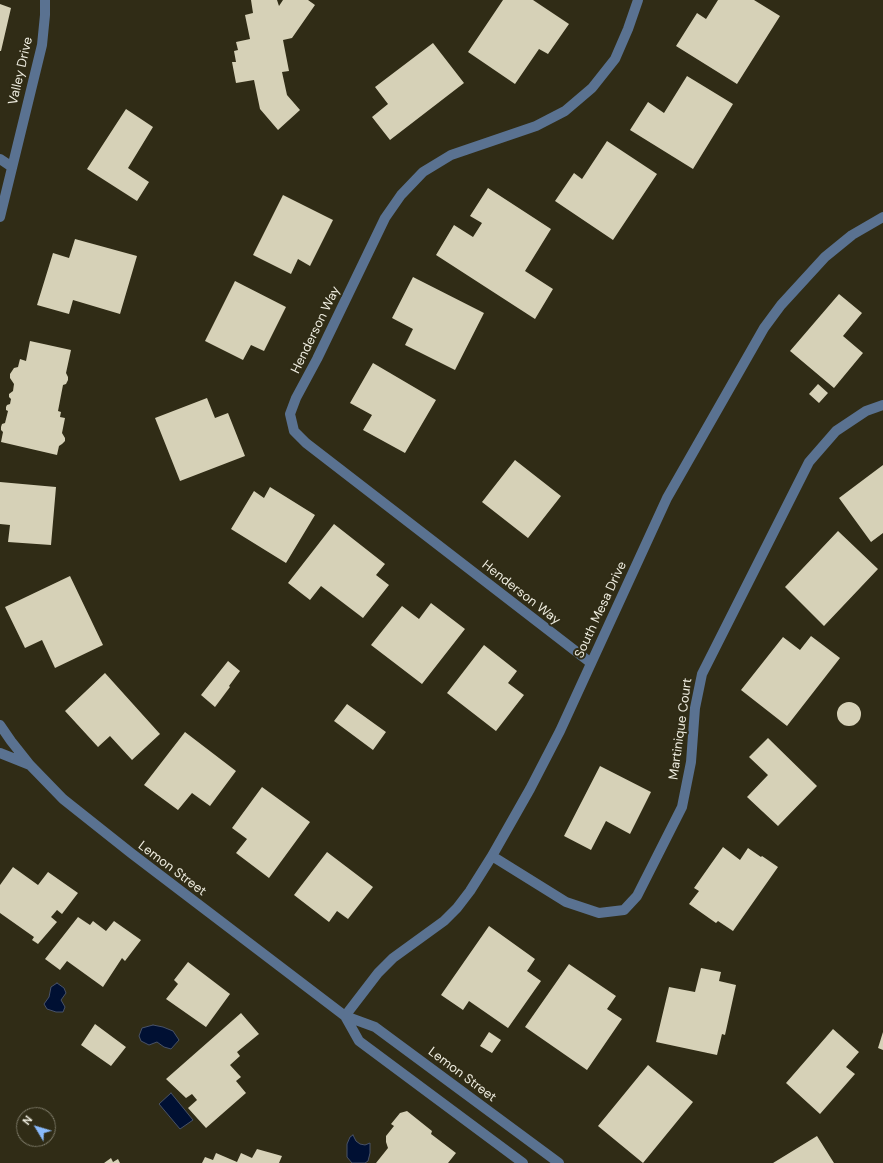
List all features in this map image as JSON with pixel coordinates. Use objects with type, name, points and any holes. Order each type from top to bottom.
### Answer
[{"type":"street","name":"Valley Drive","points":[[0,217],[42,45],[45,0]]},
{"type":"street","name":"Henderson Way","points":[[591,663],[306,443],[294,431],[290,414],[296,398],[317,359],[385,218],[402,195],[423,172],[451,155],[536,126],[565,111],[592,88],[615,59],[638,0]]},
{"type":"street","points":[[0,159],[12,167]]},
{"type":"street","name":"South Mesa Drive","points":[[345,1016],[378,973],[393,958],[444,921],[457,908],[470,891],[492,856],[530,789],[557,737],[667,498],[764,328],[781,305],[825,257],[852,235],[883,217]]},
{"type":"street","name":"Martinique Court","points":[[492,856],[566,902],[599,913],[624,910],[637,896],[682,807],[691,762],[695,708],[702,674],[809,462],[836,431],[866,411],[883,405]]},
{"type":"street","name":"Lemon Street","points":[[0,725],[30,765],[63,799],[131,853],[345,1016],[375,1027],[559,1163]]},
{"type":"street","points":[[0,753],[30,765]]},
{"type":"street","name":"Lemon Street","points":[[345,1016],[359,1041],[523,1163]]},
{"type":"water","points":[[57,983],[64,988],[66,993],[61,1000],[65,1007],[63,1012],[56,1012],[47,1009],[44,1004],[49,997],[51,987]]},
{"type":"water","points":[[153,1025],[173,1031],[179,1040],[171,1049],[164,1047],[157,1042],[149,1045],[141,1041],[139,1036],[142,1028]]},
{"type":"water","points":[[171,1093],[193,1120],[180,1129],[159,1104]]},
{"type":"water","points":[[353,1135],[356,1141],[360,1144],[365,1145],[370,1143],[368,1161],[365,1163],[352,1163],[347,1157],[347,1144],[350,1137]]},
{"type":"building","points":[[251,0],[277,0],[279,6],[283,0],[308,0],[315,5],[292,38],[283,40],[289,71],[282,72],[287,95],[300,110],[278,130],[260,109],[254,80],[236,83],[232,62],[236,62],[234,51],[238,50],[236,42],[250,39],[245,15],[253,13]]},
{"type":"building","points":[[503,0],[533,0],[569,24],[548,54],[539,49],[515,84],[468,52]]},
{"type":"building","points":[[718,0],[754,0],[780,16],[737,84],[676,46],[697,13],[706,19]]},
{"type":"building","points":[[0,4],[11,8],[1,51],[0,51]]},
{"type":"building","points":[[433,43],[464,83],[390,140],[372,117],[388,104],[375,87]]},
{"type":"building","points":[[687,76],[733,104],[693,169],[630,130],[648,102],[664,113]]},
{"type":"building","points":[[126,109],[153,127],[128,168],[149,182],[137,201],[87,169]]},
{"type":"building","points":[[607,141],[657,174],[613,240],[555,201],[574,173],[582,179]]},
{"type":"building","points":[[488,188],[551,229],[525,271],[553,289],[535,319],[436,255],[454,225],[473,237],[482,223],[470,216]]},
{"type":"building","points":[[283,195],[333,220],[310,266],[298,259],[291,274],[253,255]]},
{"type":"building","points":[[75,239],[137,256],[120,314],[73,300],[69,314],[37,305],[53,253],[69,258]]},
{"type":"building","points":[[413,277],[484,313],[455,370],[405,345],[413,329],[392,318]]},
{"type":"building","points":[[235,281],[286,307],[264,351],[251,345],[243,360],[205,341]]},
{"type":"building","points":[[839,294],[862,313],[843,336],[863,353],[834,388],[790,351]]},
{"type":"building","points":[[30,341],[71,350],[66,373],[68,380],[66,384],[63,385],[58,411],[61,412],[60,417],[65,418],[62,433],[65,441],[59,446],[57,455],[1,442],[3,432],[1,427],[2,424],[5,423],[8,411],[6,410],[6,407],[10,404],[11,399],[9,394],[13,391],[14,384],[10,378],[10,374],[14,368],[18,367],[20,359],[26,361]]},
{"type":"building","points":[[373,363],[436,400],[405,453],[363,430],[372,415],[350,403]]},
{"type":"building","points":[[818,384],[828,393],[819,403],[809,394]]},
{"type":"building","points":[[207,398],[215,418],[228,413],[245,456],[180,481],[155,418]]},
{"type":"building","points":[[515,460],[561,496],[528,538],[482,502]]},
{"type":"building","points":[[883,465],[883,533],[871,542],[839,498]]},
{"type":"building","points":[[0,482],[56,487],[51,545],[8,542],[10,525],[0,524]]},
{"type":"building","points":[[270,487],[315,515],[286,563],[231,529],[254,491],[264,498]]},
{"type":"building","points":[[334,524],[385,564],[376,575],[389,585],[363,618],[321,586],[310,600],[288,583]]},
{"type":"building","points":[[838,531],[878,569],[824,626],[785,587]]},
{"type":"building","points":[[70,576],[103,645],[55,668],[42,640],[25,648],[5,607]]},
{"type":"building","points":[[431,603],[465,629],[422,684],[371,645],[402,606],[419,619]]},
{"type":"building","points":[[811,636],[840,658],[787,726],[741,690],[783,637],[800,650]]},
{"type":"building","points":[[484,645],[517,671],[508,683],[524,695],[496,731],[447,693]]},
{"type":"building","points":[[228,661],[240,671],[215,707],[201,695]]},
{"type":"building","points":[[105,673],[160,734],[132,760],[110,736],[98,747],[65,711]]},
{"type":"building","points":[[849,702],[858,705],[861,714],[858,723],[849,726],[840,723],[837,714],[840,705]]},
{"type":"building","points":[[347,704],[386,732],[373,750],[334,721]]},
{"type":"building","points":[[185,732],[236,771],[210,806],[192,793],[178,810],[144,785]]},
{"type":"building","points":[[768,738],[817,786],[778,826],[747,797],[768,775],[749,757]]},
{"type":"building","points":[[600,766],[651,792],[630,834],[606,821],[591,850],[564,836]]},
{"type":"building","points":[[262,787],[310,822],[269,878],[236,853],[247,839],[232,828]]},
{"type":"building","points":[[723,847],[740,860],[748,848],[778,867],[733,931],[718,921],[716,923],[689,904],[699,891],[694,888]]},
{"type":"building","points":[[327,852],[373,887],[348,919],[337,911],[329,922],[294,895]]},
{"type":"building","points":[[13,867],[38,885],[48,872],[78,893],[62,914],[57,910],[51,917],[57,922],[38,944],[32,940],[34,937],[0,913],[0,885]]},
{"type":"building","points":[[78,917],[90,925],[93,921],[106,931],[114,921],[141,940],[125,961],[122,958],[103,987],[67,961],[60,970],[45,959]]},
{"type":"building","points":[[489,926],[535,959],[527,971],[541,981],[508,1028],[469,1001],[463,1010],[441,995]]},
{"type":"building","points":[[188,962],[230,994],[206,1027],[166,999],[178,984],[174,980]]},
{"type":"building","points":[[569,964],[616,996],[607,1009],[622,1019],[587,1070],[525,1027]]},
{"type":"building","points":[[701,968],[721,972],[719,981],[736,985],[725,1035],[722,1034],[717,1055],[656,1042],[669,987],[695,992]]},
{"type":"building","points":[[241,1013],[259,1034],[237,1052],[240,1056],[230,1065],[241,1077],[236,1081],[246,1093],[206,1128],[188,1108],[197,1100],[192,1094],[186,1098],[166,1079]]},
{"type":"building","points":[[95,1024],[126,1047],[111,1066],[81,1045]]},
{"type":"building","points":[[833,1029],[859,1052],[846,1067],[855,1074],[820,1114],[786,1083]]},
{"type":"building","points":[[489,1032],[501,1040],[492,1053],[480,1046]]},
{"type":"building","points":[[883,1032],[883,1050],[878,1048]]},
{"type":"building","points":[[648,1065],[693,1102],[643,1163],[598,1126]]},
{"type":"building","points":[[407,1111],[432,1131],[431,1134],[456,1153],[448,1163],[376,1163],[388,1148],[386,1136],[394,1126],[391,1124],[400,1113]]},
{"type":"building","points":[[817,1136],[834,1163],[773,1163]]},
{"type":"building","points":[[257,1149],[282,1156],[279,1163],[202,1163],[205,1157],[213,1160],[216,1153],[237,1162],[241,1153],[252,1158]]},
{"type":"building","points":[[111,1158],[113,1162],[118,1159],[120,1163],[104,1163]]}]
